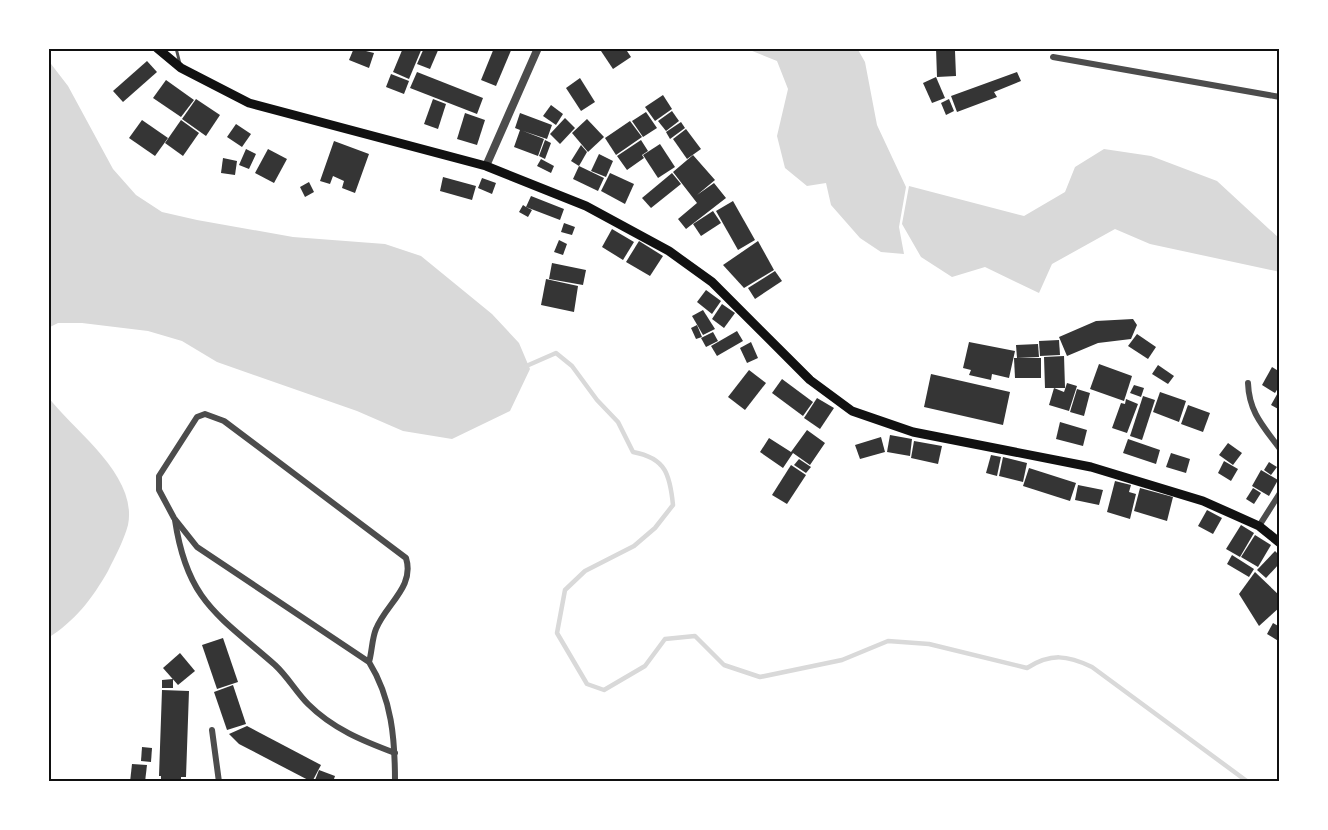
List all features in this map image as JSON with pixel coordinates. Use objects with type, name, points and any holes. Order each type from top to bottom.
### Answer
[{"type":"main road","points":[[157,48],[181,68],[249,103],[486,166],[586,206],[669,251],[712,282],[810,380],[852,411],[913,432],[1091,467],[1203,501],[1259,526],[1280,543]]},
{"type":"street","points":[[486,166],[538,48]]},
{"type":"street","points":[[1053,57],[1280,97]]},
{"type":"street","points":[[1248,383],[1249,402],[1259,422],[1280,449]]},
{"type":"street","points":[[369,662],[375,630],[406,582],[410,569],[406,558],[224,421],[205,414],[197,417],[159,476],[159,490],[174,518],[197,547],[369,662],[380,679],[391,717],[395,782]]},
{"type":"street","points":[[1259,526],[1280,493]]},
{"type":"street","points":[[174,518],[184,565],[197,591],[229,627],[288,678],[307,703],[331,723],[351,736],[395,753]]},
{"type":"street","points":[[212,730],[219,782]]},
{"type":"lane","points":[[176,48],[181,68]]},
{"type":"shaded area","points":[[745,48],[857,48],[865,62],[877,125],[906,187],[899,227],[904,254],[881,252],[860,238],[831,205],[826,183],[807,186],[785,168],[777,136],[788,89],[777,61]]},
{"type":"shaded area","points":[[48,60],[68,86],[113,169],[136,195],[162,212],[293,237],[385,244],[421,256],[492,314],[519,343],[530,369],[510,411],[452,439],[403,431],[357,411],[217,362],[182,341],[148,331],[82,323],[58,323],[48,328]]},
{"type":"shaded area","points":[[1104,149],[1151,156],[1217,181],[1280,239],[1280,272],[1150,244],[1115,229],[1052,264],[1039,293],[985,267],[952,277],[921,257],[902,224],[909,186],[1024,216],[1065,192],[1075,167]]},
{"type":"shaded area","points":[[48,397],[114,471],[123,489],[128,507],[128,525],[108,571],[89,600],[75,617],[48,638]]},
{"type":"building","points":[[354,48],[374,53],[369,68],[349,60]]},
{"type":"building","points":[[403,48],[422,48],[409,79],[393,72]]},
{"type":"building","points":[[424,48],[439,48],[430,69],[417,64]]},
{"type":"building","points":[[494,48],[512,48],[496,86],[481,80]]},
{"type":"building","points":[[599,48],[625,48],[631,57],[613,69]]},
{"type":"building","points":[[936,48],[956,48],[942,50],[955,51],[956,76],[937,77]]},
{"type":"building","points":[[147,61],[157,72],[123,102],[113,91]]},
{"type":"building","points":[[417,72],[483,98],[477,114],[410,88]]},
{"type":"building","points":[[1017,72],[1021,81],[994,92],[997,97],[957,112],[951,96]]},
{"type":"building","points":[[391,74],[409,81],[404,94],[386,87]]},
{"type":"building","points":[[936,77],[945,98],[932,103],[923,83]]},
{"type":"building","points":[[580,78],[595,102],[581,111],[566,88]]},
{"type":"building","points":[[166,80],[194,100],[181,117],[153,98]]},
{"type":"building","points":[[663,95],[672,109],[655,121],[645,107]]},
{"type":"building","points":[[196,99],[220,115],[206,136],[182,119]]},
{"type":"building","points":[[433,99],[446,104],[438,129],[424,124]]},
{"type":"building","points":[[949,99],[954,111],[946,115],[941,103]]},
{"type":"building","points":[[551,105],[563,114],[556,125],[543,116]]},
{"type":"building","points":[[672,111],[679,121],[666,131],[658,121]]},
{"type":"building","points":[[646,112],[657,128],[643,137],[632,121]]},
{"type":"building","points":[[465,113],[485,120],[477,145],[457,139]]},
{"type":"building","points":[[520,113],[552,125],[547,139],[523,131],[544,139],[538,156],[514,147],[520,130],[515,128]]},
{"type":"building","points":[[565,118],[575,128],[560,144],[550,134]]},
{"type":"building","points":[[587,119],[604,137],[588,152],[572,133]]},
{"type":"building","points":[[142,120],[168,138],[155,156],[129,138]]},
{"type":"building","points":[[181,120],[199,133],[183,156],[165,143]]},
{"type":"building","points":[[630,121],[642,137],[616,155],[605,138]]},
{"type":"building","points":[[681,122],[685,128],[670,139],[666,132]]},
{"type":"building","points":[[236,124],[251,134],[242,147],[227,137]]},
{"type":"building","points":[[686,129],[701,149],[687,159],[673,139]]},
{"type":"building","points":[[545,140],[551,143],[545,159],[539,156]]},
{"type":"building","points":[[641,140],[648,151],[642,155],[644,158],[627,170],[617,156]]},
{"type":"building","points":[[334,141],[369,154],[355,193],[342,188],[344,181],[333,176],[330,184],[320,181]]},
{"type":"building","points":[[660,144],[675,167],[658,178],[643,155]]},
{"type":"building","points":[[581,145],[587,152],[579,166],[571,161]]},
{"type":"building","points":[[246,149],[256,154],[249,169],[239,165]]},
{"type":"building","points":[[268,149],[287,159],[274,183],[255,173]]},
{"type":"building","points":[[599,154],[613,161],[606,177],[591,171]]},
{"type":"building","points":[[693,155],[715,180],[697,195],[714,183],[726,198],[686,229],[678,219],[697,203],[673,172]]},
{"type":"building","points":[[223,158],[237,161],[235,175],[221,173]]},
{"type":"building","points":[[541,159],[554,166],[551,173],[537,166]]},
{"type":"building","points":[[579,166],[604,178],[598,191],[573,179]]},
{"type":"building","points":[[610,173],[634,184],[625,204],[601,191]]},
{"type":"building","points":[[672,173],[681,184],[651,208],[642,198]]},
{"type":"building","points":[[443,177],[476,186],[472,200],[440,191]]},
{"type":"building","points":[[482,178],[496,183],[492,194],[478,188]]},
{"type":"building","points":[[309,182],[314,192],[305,197],[300,187]]},
{"type":"building","points":[[531,196],[564,209],[560,220],[526,207]]},
{"type":"building","points":[[733,201],[755,240],[738,250],[716,211]]},
{"type":"building","points":[[523,205],[532,210],[528,217],[519,212]]},
{"type":"building","points":[[713,211],[721,223],[701,236],[693,224]]},
{"type":"building","points":[[564,223],[575,227],[572,235],[561,232]]},
{"type":"building","points":[[612,229],[634,242],[623,260],[602,247]]},
{"type":"building","points":[[559,240],[567,244],[563,255],[554,252]]},
{"type":"building","points":[[639,241],[663,256],[650,276],[626,262]]},
{"type":"building","points":[[758,241],[774,270],[744,288],[723,265]]},
{"type":"building","points":[[552,263],[586,270],[583,285],[549,279]]},
{"type":"building","points":[[775,271],[782,281],[755,299],[748,288]]},
{"type":"building","points":[[546,279],[578,286],[574,312],[541,305]]},
{"type":"building","points":[[706,290],[721,301],[712,314],[697,302]]},
{"type":"building","points":[[722,304],[735,313],[724,328],[712,319]]},
{"type":"building","points":[[703,310],[715,329],[703,335],[692,316]]},
{"type":"building","points":[[1133,319],[1137,325],[1131,339],[1098,343],[1067,356],[1059,337],[1096,321]]},
{"type":"building","points":[[697,325],[702,337],[696,339],[691,328]]},
{"type":"building","points":[[737,331],[743,341],[717,356],[711,346]]},
{"type":"building","points":[[713,332],[718,341],[706,347],[701,338]]},
{"type":"building","points":[[1137,334],[1156,347],[1148,359],[1128,346]]},
{"type":"building","points":[[1059,340],[1060,355],[1040,356],[1039,341]]},
{"type":"building","points":[[751,342],[758,358],[747,363],[740,348]]},
{"type":"building","points":[[969,342],[1015,351],[1009,378],[992,374],[991,380],[969,375],[971,370],[963,368]]},
{"type":"building","points":[[1038,344],[1039,357],[1017,358],[1016,345]]},
{"type":"building","points":[[1064,356],[1065,388],[1045,388],[1044,357]]},
{"type":"building","points":[[1014,358],[1041,358],[1041,378],[1015,378]]},
{"type":"building","points":[[1099,364],[1132,376],[1124,401],[1090,389]]},
{"type":"building","points":[[1158,365],[1174,376],[1168,384],[1152,374]]},
{"type":"building","points":[[1272,367],[1280,372],[1280,385],[1275,393],[1262,385]]},
{"type":"building","points":[[749,370],[766,383],[745,410],[728,397]]},
{"type":"building","points":[[931,374],[1010,392],[1003,425],[924,407]]},
{"type":"building","points":[[782,379],[813,402],[803,416],[772,393]]},
{"type":"building","points":[[1067,383],[1077,386],[1069,411],[1049,405],[1054,388],[1064,392]]},
{"type":"building","points":[[1134,385],[1144,388],[1141,397],[1130,393]]},
{"type":"building","points":[[1077,389],[1090,393],[1084,416],[1070,412]]},
{"type":"building","points":[[1280,389],[1280,410],[1271,405]]},
{"type":"building","points":[[1160,392],[1186,401],[1179,422],[1153,412]]},
{"type":"building","points":[[1143,396],[1155,400],[1142,440],[1130,436]]},
{"type":"building","points":[[817,398],[834,408],[820,429],[804,418]]},
{"type":"building","points":[[1126,399],[1138,404],[1127,433],[1112,428],[1121,403],[1125,404]]},
{"type":"building","points":[[1188,405],[1210,413],[1203,432],[1181,424]]},
{"type":"building","points":[[1060,422],[1087,430],[1083,446],[1056,439]]},
{"type":"building","points":[[807,430],[825,443],[810,465],[793,453],[783,468],[760,452],[769,438],[791,452]]},
{"type":"building","points":[[890,435],[912,439],[910,456],[887,452]]},
{"type":"building","points":[[881,437],[885,452],[860,459],[855,445]]},
{"type":"building","points":[[1128,439],[1160,450],[1156,464],[1123,453]]},
{"type":"building","points":[[914,441],[942,446],[938,464],[911,458]]},
{"type":"building","points":[[1228,443],[1242,453],[1233,465],[1219,455]]},
{"type":"building","points":[[1171,453],[1190,459],[1186,473],[1166,467]]},
{"type":"building","points":[[991,455],[1001,457],[997,476],[986,473]]},
{"type":"building","points":[[1003,457],[1027,463],[1023,482],[999,476]]},
{"type":"building","points":[[799,459],[811,467],[806,473],[794,465]]},
{"type":"building","points":[[1224,461],[1238,469],[1231,481],[1218,473]]},
{"type":"building","points":[[1269,462],[1277,467],[1271,475],[1264,470]]},
{"type":"building","points":[[791,465],[806,475],[787,504],[772,495]]},
{"type":"building","points":[[1029,468],[1076,483],[1070,501],[1023,486]]},
{"type":"building","points":[[1261,470],[1278,480],[1269,496],[1252,486]]},
{"type":"building","points":[[1115,481],[1131,485],[1129,492],[1136,494],[1130,519],[1107,512]]},
{"type":"building","points":[[1078,485],[1103,490],[1099,505],[1075,500]]},
{"type":"building","points":[[1140,488],[1173,497],[1167,521],[1134,511]]},
{"type":"building","points":[[1253,488],[1261,493],[1254,504],[1246,499]]},
{"type":"building","points":[[1207,510],[1222,518],[1213,534],[1198,526]]},
{"type":"building","points":[[1241,525],[1254,533],[1240,557],[1226,549]]},
{"type":"building","points":[[1255,535],[1271,545],[1258,567],[1241,557]]},
{"type":"building","points":[[1275,551],[1280,556],[1280,563],[1266,578],[1257,570]]},
{"type":"building","points":[[1232,555],[1254,569],[1249,577],[1227,564]]},
{"type":"building","points":[[1255,572],[1280,596],[1280,607],[1259,626],[1239,594]]},
{"type":"building","points":[[1273,623],[1280,627],[1280,642],[1267,634]]},
{"type":"building","points":[[223,638],[238,682],[217,689],[202,645]]},
{"type":"building","points":[[180,653],[195,671],[178,685],[163,668]]},
{"type":"building","points":[[173,679],[173,688],[162,688],[162,680]]},
{"type":"building","points":[[233,685],[246,724],[227,730],[214,692]]},
{"type":"building","points":[[162,690],[189,691],[186,777],[181,777],[181,782],[161,782],[161,776],[159,776]]},
{"type":"building","points":[[247,726],[321,765],[312,782],[239,744],[229,734]]},
{"type":"building","points":[[142,747],[152,748],[151,762],[141,761]]},
{"type":"building","points":[[132,764],[147,765],[145,782],[130,782]]},
{"type":"building","points":[[319,770],[335,776],[333,782],[315,780]]},
{"type":"waterway","points":[[524,367],[556,353],[572,366],[597,400],[618,422],[633,452],[659,463],[670,485],[673,505],[655,528],[634,546],[585,571],[565,590],[557,633],[587,684],[604,690],[645,666],[665,639],[695,636],[724,665],[760,677],[842,660],[888,641],[929,644],[1027,668],[1044,660],[1067,658],[1092,667],[1248,782]]}]
